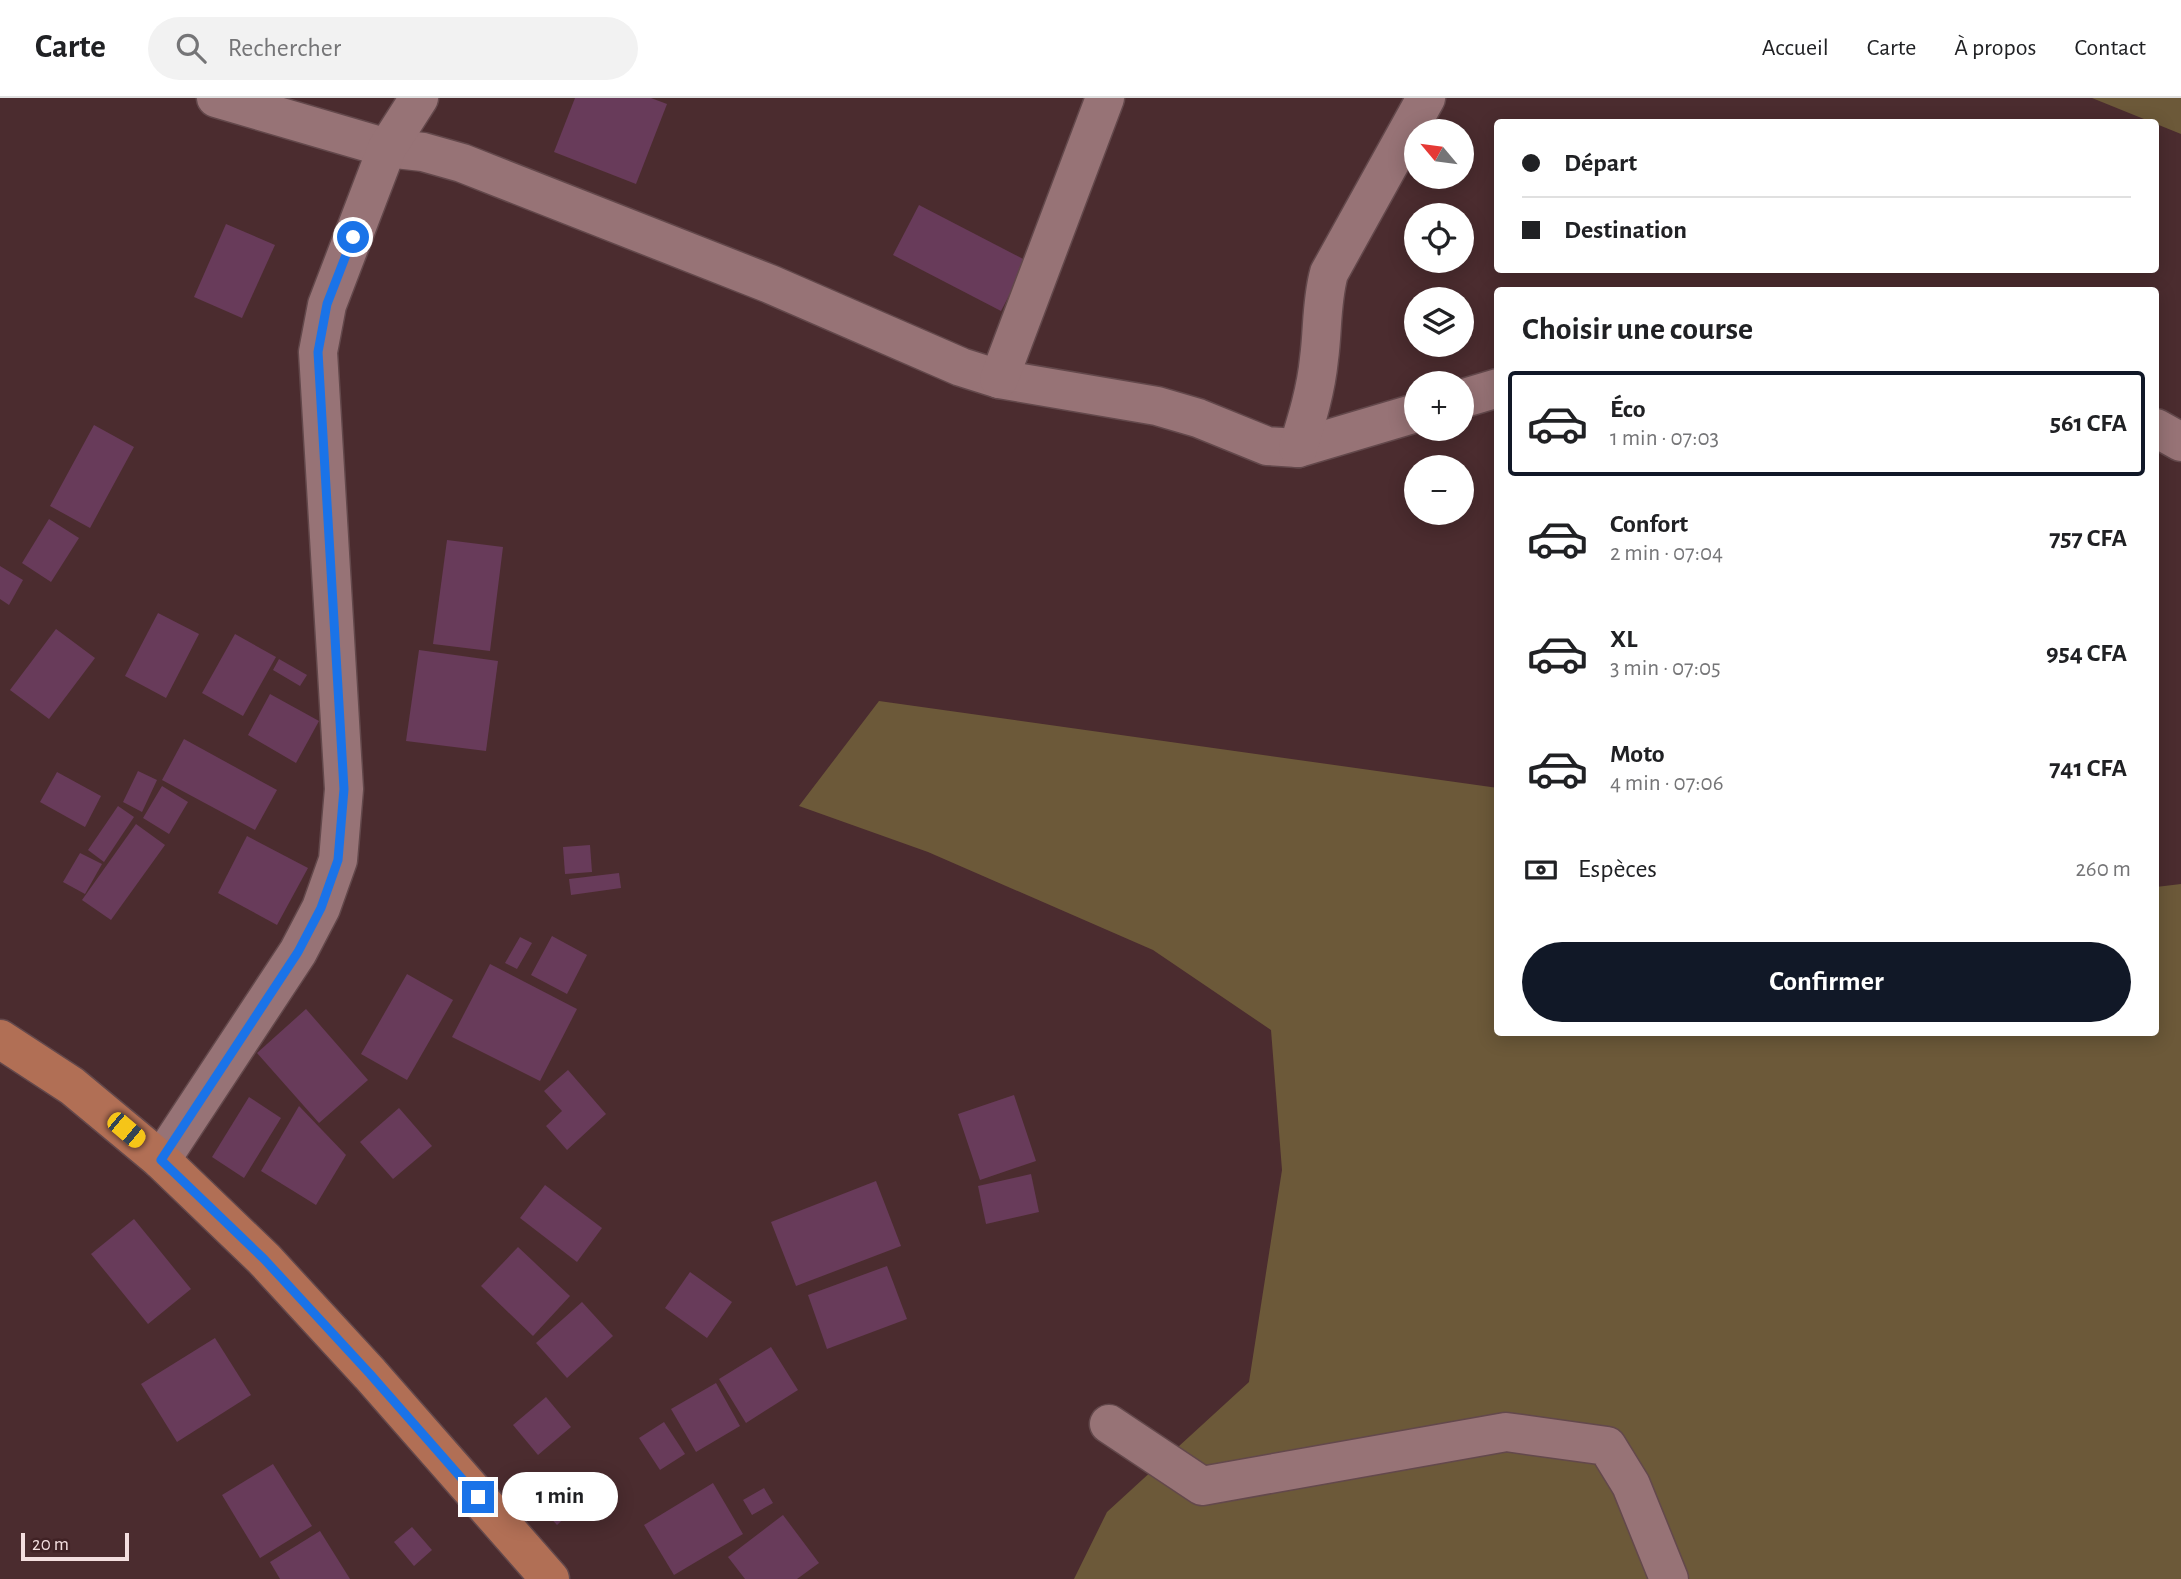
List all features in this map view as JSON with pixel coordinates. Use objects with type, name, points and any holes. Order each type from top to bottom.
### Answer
[{"type":"main road","points":[[0,1039],[72,1086],[161,1160],[264,1259],[362,1364],[550,1579]]},
{"type":"street","points":[[216,98],[387,148],[423,152],[462,163],[770,284],[961,367],[999,379],[1157,406],[1198,418],[1267,446],[1298,448],[1404,417]]},
{"type":"street","points":[[161,1160],[298,952],[321,908],[338,860],[344,789],[318,352],[327,304],[387,148],[419,98]]},
{"type":"street","points":[[999,379],[1105,98]]},
{"type":"street","points":[[1298,448],[1314,395],[1320,358],[1323,293],[1329,273],[1426,98]]},
{"type":"street","points":[[1474,395],[1494,389]]},
{"type":"street","points":[[2159,430],[2181,442]]},
{"type":"street","points":[[1109,1424],[1202,1486],[1506,1432],[1607,1446],[1631,1485],[1669,1579]]},
{"type":"shaded area","points":[[2092,98],[2181,98],[2181,134],[2159,125],[2159,119],[2144,119]]},
{"type":"shaded area","points":[[879,701],[1494,787],[1494,1036],[2159,1036],[2159,887],[2181,884],[2181,1579],[1074,1579],[1107,1512],[1249,1382],[1282,1170],[1271,1030],[1153,950],[928,852],[799,806]]},
{"type":"building","points":[[575,98],[651,98],[667,104],[636,184],[554,152]]},
{"type":"building","points":[[919,205],[1027,261],[1001,311],[893,255]]},
{"type":"building","points":[[226,224],[275,245],[242,318],[194,297]]},
{"type":"building","points":[[94,425],[134,447],[90,528],[50,506]]},
{"type":"building","points":[[49,519],[79,538],[51,582],[22,563]]},
{"type":"building","points":[[447,540],[503,547],[490,651],[433,644]]},
{"type":"building","points":[[0,566],[23,580],[9,605],[0,599]]},
{"type":"building","points":[[158,613],[199,634],[166,698],[125,676]]},
{"type":"building","points":[[56,629],[95,658],[49,719],[10,690]]},
{"type":"building","points":[[235,634],[276,657],[243,716],[202,693]]},
{"type":"building","points":[[419,650],[498,661],[486,751],[406,741]]},
{"type":"building","points":[[279,659],[307,675],[300,686],[273,670]]},
{"type":"building","points":[[270,694],[319,721],[296,763],[248,735]]},
{"type":"building","points":[[184,739],[277,790],[255,830],[162,780]]},
{"type":"building","points":[[138,771],[157,780],[142,812],[123,802]]},
{"type":"building","points":[[57,772],[101,796],[85,827],[40,802]]},
{"type":"building","points":[[162,786],[188,802],[169,834],[143,818]]},
{"type":"building","points":[[118,806],[134,817],[104,862],[88,850]]},
{"type":"building","points":[[136,824],[165,845],[111,920],[82,900]]},
{"type":"building","points":[[247,836],[308,868],[277,925],[218,893]]},
{"type":"building","points":[[590,845],[592,872],[565,874],[563,847]]},
{"type":"building","points":[[80,853],[102,864],[85,894],[63,882]]},
{"type":"building","points":[[619,873],[621,888],[571,895],[569,879]]},
{"type":"building","points":[[552,936],[587,955],[567,994],[531,975]]},
{"type":"building","points":[[520,937],[532,943],[517,969],[505,963]]},
{"type":"building","points":[[490,964],[577,1009],[540,1081],[452,1037]]},
{"type":"building","points":[[407,974],[453,1000],[407,1080],[361,1054]]},
{"type":"building","points":[[306,1009],[368,1080],[319,1123],[257,1053]]},
{"type":"building","points":[[568,1070],[606,1114],[567,1150],[546,1126],[562,1111],[544,1091]]},
{"type":"building","points":[[1014,1095],[1036,1161],[980,1180],[958,1114]]},
{"type":"building","points":[[249,1097],[281,1118],[244,1178],[212,1157]]},
{"type":"building","points":[[299,1106],[346,1155],[316,1205],[261,1171]]},
{"type":"building","points":[[399,1108],[432,1146],[393,1179],[360,1142]]},
{"type":"building","points":[[1031,1174],[1039,1212],[986,1224],[978,1186]]},
{"type":"building","points":[[876,1181],[901,1246],[796,1286],[771,1222]]},
{"type":"building","points":[[545,1185],[602,1228],[577,1262],[520,1218]]},
{"type":"building","points":[[134,1219],[191,1289],[148,1324],[91,1254]]},
{"type":"building","points":[[518,1247],[570,1296],[533,1336],[481,1286]]},
{"type":"building","points":[[887,1266],[907,1319],[827,1349],[808,1295]]},
{"type":"building","points":[[690,1272],[732,1302],[707,1338],[665,1308]]},
{"type":"building","points":[[582,1302],[613,1336],[567,1378],[536,1343]]},
{"type":"building","points":[[215,1338],[251,1395],[177,1442],[141,1384]]},
{"type":"building","points":[[771,1347],[798,1390],[746,1423],[719,1379]]},
{"type":"building","points":[[716,1383],[740,1426],[696,1452],[671,1409]]},
{"type":"building","points":[[546,1397],[571,1427],[538,1455],[513,1425]]},
{"type":"building","points":[[664,1422],[685,1454],[660,1470],[639,1438]]},
{"type":"building","points":[[273,1464],[312,1526],[260,1558],[222,1495]]},
{"type":"building","points":[[540,1474],[572,1511],[557,1525],[524,1489]]},
{"type":"building","points":[[713,1483],[743,1534],[674,1575],[644,1525]]},
{"type":"building","points":[[764,1488],[773,1503],[752,1515],[743,1500]]},
{"type":"building","points":[[783,1515],[819,1563],[797,1579],[745,1579],[728,1557]]},
{"type":"building","points":[[412,1527],[432,1550],[414,1566],[394,1542]]},
{"type":"building","points":[[320,1531],[350,1579],[280,1579],[270,1562]]},
{"type":"route","points":[[353,237],[327,304],[318,352],[344,789],[338,860],[321,908],[298,952],[161,1160],[264,1259],[478,1497]]}]
